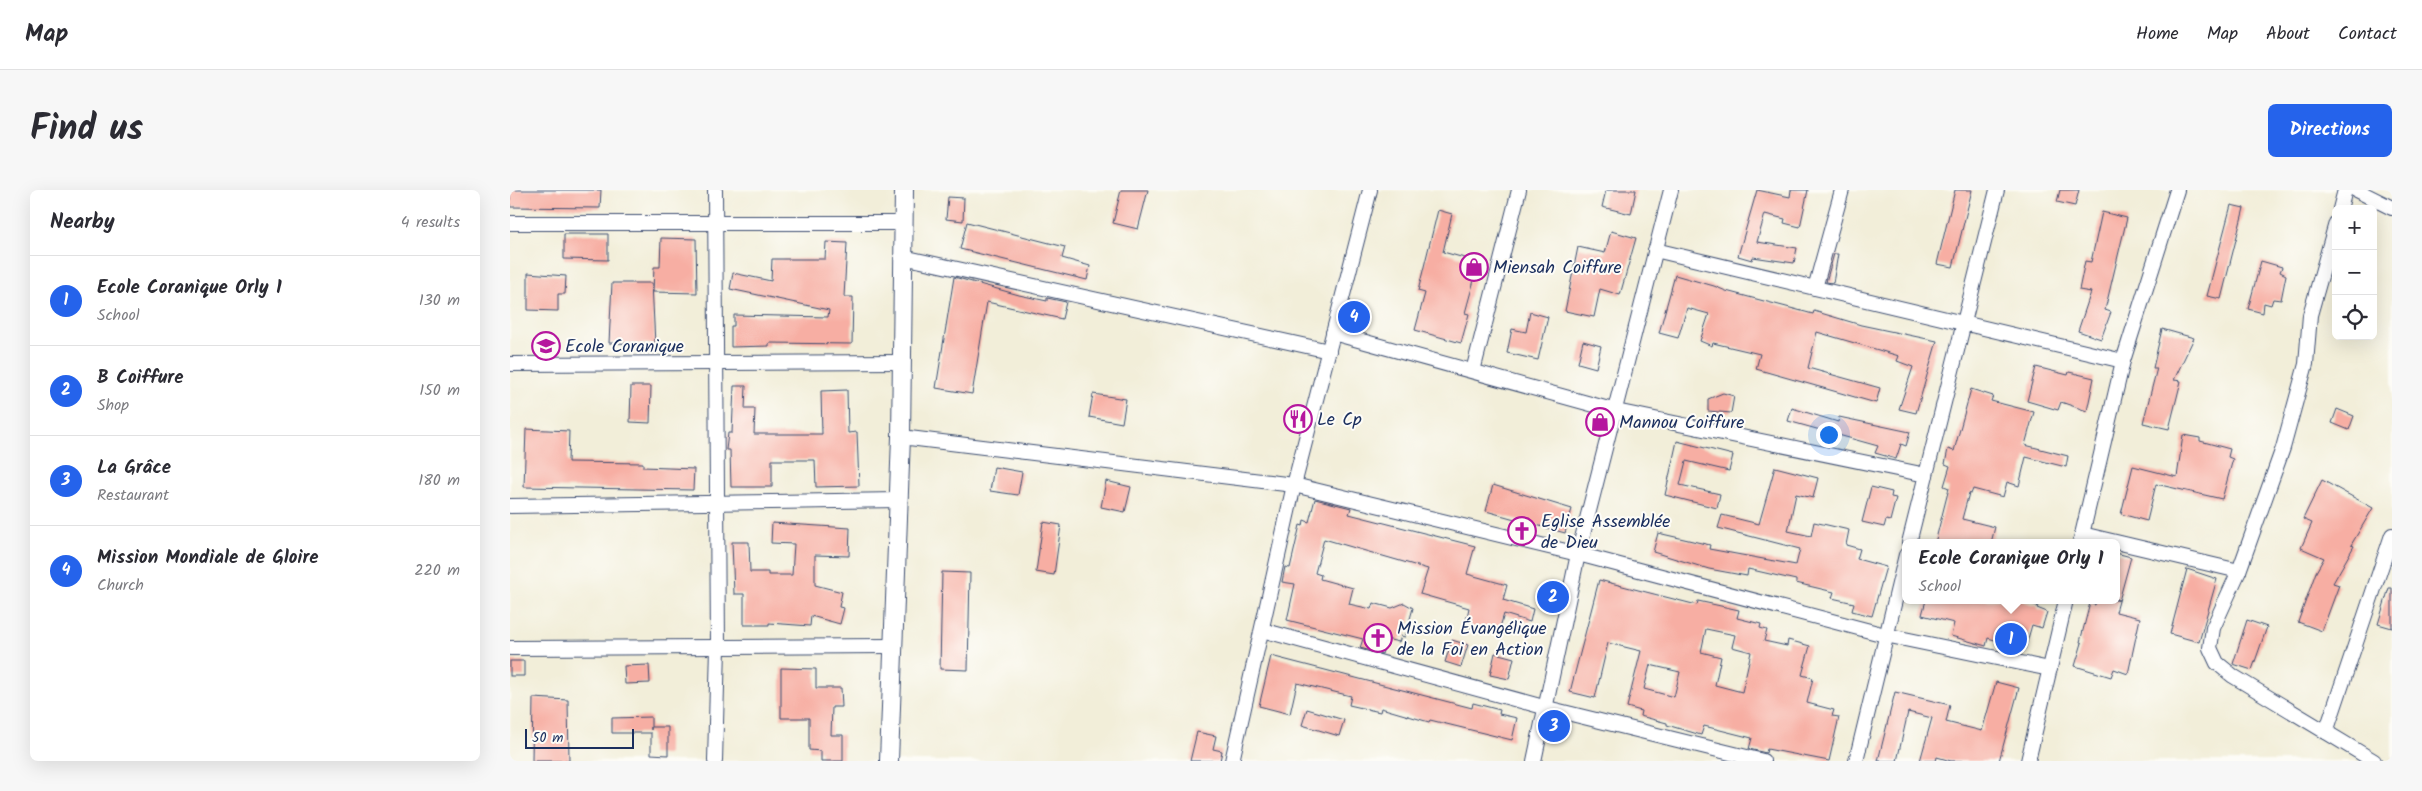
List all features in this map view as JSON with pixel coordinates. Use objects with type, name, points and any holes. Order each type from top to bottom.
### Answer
[{"type":"street","points":[[715,190],[718,647],[715,761]]},
{"type":"street","points":[[889,761],[901,437],[904,190]]},
{"type":"street","points":[[1232,761],[1294,485],[1370,190]]},
{"type":"street","points":[[1473,371],[1519,190]]},
{"type":"street","points":[[1534,761],[1547,708],[1578,554],[1671,190]]},
{"type":"street","points":[[1814,288],[1842,190]]},
{"type":"street","points":[[1910,539],[1997,190]]},
{"type":"street","points":[[2081,539],[2123,360],[2177,190]]},
{"type":"street","points":[[2341,205],[2345,190]]},
{"type":"street","points":[[2356,190],[2386,200]]},
{"type":"street","points":[[510,223],[904,223]]},
{"type":"street","points":[[2332,237],[2310,315],[2306,364],[2282,448],[2239,571],[2213,628],[2210,648],[2217,663],[2232,676],[2374,761]]},
{"type":"street","points":[[1655,250],[2123,360]]},
{"type":"street","points":[[903,257],[1329,352]]},
{"type":"street","points":[[1334,333],[1616,411],[1926,475]]},
{"type":"street","points":[[510,364],[902,362]]},
{"type":"street","points":[[901,437],[1294,485],[1578,554],[1885,635],[2050,668]]},
{"type":"street","points":[[510,506],[899,500]]},
{"type":"street","points":[[2326,732],[2392,535]]},
{"type":"street","points":[[2120,547],[2239,571]]},
{"type":"street","points":[[1856,761],[1902,570]]},
{"type":"street","points":[[2028,761],[2065,604]]},
{"type":"street","points":[[1262,630],[1547,708],[1763,761]]},
{"type":"street","points":[[510,648],[893,646]]},
{"type":"building","points":[[510,190],[601,190],[600,208],[510,207]]},
{"type":"building","points":[[1121,190],[1148,190],[1138,229],[1113,223]]},
{"type":"building","points":[[1606,190],[1636,190],[1631,214],[1602,207]]},
{"type":"building","points":[[1757,190],[1790,197],[1791,190],[1808,190],[1800,227],[1784,223],[1785,219],[1765,214],[1757,242],[1797,248],[1794,263],[1753,257],[1752,260],[1738,256]]},
{"type":"building","points":[[1955,190],[1972,190],[1953,267],[1937,264]]},
{"type":"building","points":[[2060,190],[2079,190],[2075,206],[2057,202]]},
{"type":"building","points":[[948,197],[964,198],[963,221],[946,219]]},
{"type":"building","points":[[2231,205],[2244,208],[2221,299],[2207,296]]},
{"type":"building","points":[[1438,210],[1452,214],[1443,252],[1479,262],[1465,313],[1469,314],[1461,343],[1415,330],[1425,293],[1418,291]]},
{"type":"building","points":[[2102,212],[2127,218],[2105,310],[2111,312],[2101,339],[2078,331],[2091,292],[2079,290],[2085,261],[2091,262]]},
{"type":"building","points":[[967,222],[1065,247],[1062,258],[1090,266],[1087,280],[960,249]]},
{"type":"building","points":[[1611,231],[1636,238],[1620,295],[1600,289],[1594,317],[1565,311],[1578,247],[1605,253]]},
{"type":"building","points":[[564,234],[608,234],[608,260],[564,259]]},
{"type":"building","points":[[661,238],[696,239],[697,293],[653,292],[654,267],[660,267]]},
{"type":"building","points":[[826,242],[847,243],[844,297],[853,297],[852,344],[769,343],[769,346],[731,347],[731,326],[734,326],[734,315],[828,317],[829,310],[730,289],[733,273],[771,281],[772,259],[825,259]]},
{"type":"building","points":[[1834,254],[1838,254],[1833,283],[1826,282]]},
{"type":"building","points":[[2261,261],[2282,267],[2280,272],[2286,275],[2281,300],[2273,299],[2271,305],[2264,303],[2263,313],[2248,309]]},
{"type":"building","points":[[528,273],[566,276],[565,294],[558,294],[558,311],[528,310]]},
{"type":"building","points":[[1675,275],[1726,291],[1813,314],[1814,311],[1861,325],[1937,341],[1916,413],[1899,409],[1913,367],[1897,361],[1899,356],[1817,332],[1808,368],[1880,388],[1876,403],[1756,369],[1760,354],[1713,343],[1712,346],[1700,341],[1709,314],[1687,308],[1678,338],[1659,333]]},
{"type":"building","points":[[954,277],[1019,295],[1047,301],[1047,298],[1066,302],[1062,319],[987,302],[972,394],[936,388]]},
{"type":"building","points":[[612,283],[652,283],[655,344],[609,343]]},
{"type":"building","points":[[1530,312],[1548,317],[1538,360],[1507,353],[1512,329],[1526,332]]},
{"type":"building","points":[[2162,329],[2194,338],[2174,380],[2181,381],[2169,429],[2143,423],[2157,368],[2153,368]]},
{"type":"building","points":[[1583,341],[1601,346],[1596,368],[1578,363]]},
{"type":"building","points":[[2036,367],[2068,375],[2069,372],[2094,378],[2087,411],[2061,402],[2058,410],[2027,401]]},
{"type":"building","points":[[631,386],[651,386],[650,423],[630,422]]},
{"type":"building","points":[[734,386],[746,386],[745,409],[755,409],[754,434],[822,434],[821,391],[847,390],[848,433],[857,432],[859,486],[816,487],[815,460],[772,460],[772,487],[731,487],[730,450],[726,450],[728,433],[732,433]]},
{"type":"building","points":[[1971,389],[1993,396],[1991,401],[2034,412],[2025,445],[2068,456],[2066,467],[2026,457],[2019,486],[2007,482],[2003,497],[1973,489],[1971,494],[1969,493],[1962,519],[1995,527],[1992,539],[1936,539],[1949,488],[1944,486],[1950,466],[1945,464],[1948,449],[1954,451]]},
{"type":"building","points":[[1723,393],[1734,396],[1731,413],[1708,411],[1708,399]]},
{"type":"building","points":[[1093,394],[1126,399],[1122,423],[1089,417]]},
{"type":"building","points":[[1792,408],[1838,422],[1839,417],[1910,432],[1906,446],[1901,444],[1896,459],[1875,453],[1878,446],[1788,421]]},
{"type":"building","points":[[2337,409],[2354,416],[2349,430],[2332,423]]},
{"type":"building","points":[[526,429],[569,431],[568,462],[643,463],[643,467],[694,469],[693,490],[524,487]]},
{"type":"building","points":[[2183,435],[2200,438],[2200,441],[2230,449],[2228,457],[2233,459],[2222,499],[2156,484],[2147,521],[2121,514],[2133,466],[2177,477]]},
{"type":"building","points":[[1677,441],[1733,455],[1729,471],[1686,461],[1680,485],[1720,494],[1717,508],[1665,495]]},
{"type":"building","points":[[994,467],[1022,472],[1018,495],[990,491]]},
{"type":"building","points":[[1775,467],[1818,478],[1813,498],[1796,494],[1788,531],[1811,536],[1814,522],[1849,530],[1846,545],[1860,549],[1857,559],[1886,567],[1872,616],[1852,611],[1854,603],[1832,598],[1834,592],[1796,583],[1796,580],[1748,569],[1747,576],[1709,569],[1653,552],[1658,533],[1710,545],[1709,549],[1796,565],[1800,549],[1718,528],[1722,515],[1759,524]]},
{"type":"building","points":[[2322,480],[2373,508],[2351,545],[2354,546],[2333,583],[2339,585],[2322,631],[2298,622],[2316,572],[2324,558],[2301,548],[2312,523],[2303,519]]},
{"type":"building","points":[[1106,481],[1131,487],[1125,512],[1101,507]]},
{"type":"building","points":[[1493,485],[1572,509],[1565,533],[1486,511]]},
{"type":"building","points":[[1871,487],[1892,492],[1891,497],[1896,498],[1890,521],[1886,520],[1884,527],[1862,522]]},
{"type":"building","points":[[1315,499],[1351,508],[1349,514],[1475,546],[1467,574],[1507,585],[1503,600],[1533,609],[1530,622],[1504,614],[1498,634],[1465,626],[1469,608],[1420,594],[1428,569],[1324,539],[1315,573],[1321,575],[1320,579],[1353,588],[1349,604],[1371,609],[1373,603],[1392,608],[1404,603],[1413,608],[1405,637],[1401,636],[1399,642],[1386,639],[1382,654],[1360,648],[1363,639],[1287,620],[1295,584],[1282,582],[1285,567],[1290,568],[1300,525],[1303,526],[1304,520],[1309,522]]},
{"type":"building","points":[[1043,522],[1061,525],[1054,575],[1036,572]]},
{"type":"building","points":[[772,523],[850,528],[849,556],[815,555],[815,585],[842,592],[839,607],[844,608],[840,624],[811,616],[810,626],[769,623],[769,625],[744,625],[744,594],[734,594],[732,542],[749,542],[750,572],[768,572],[768,575],[792,575],[794,544],[771,543]]},
{"type":"building","points":[[2120,554],[2131,557],[2120,597]]},
{"type":"building","points":[[2187,569],[2217,579],[2199,642],[2170,634]]},
{"type":"building","points":[[942,572],[970,573],[968,670],[940,669]]},
{"type":"building","points":[[1599,580],[1697,605],[1698,601],[1739,610],[1737,618],[1761,624],[1760,628],[1767,630],[1764,641],[1787,646],[1788,640],[1810,646],[1802,675],[1813,678],[1807,703],[1834,710],[1832,716],[1839,717],[1829,761],[1767,749],[1766,753],[1749,749],[1752,738],[1704,726],[1701,735],[1667,725],[1667,723],[1640,716],[1641,711],[1627,707],[1641,651],[1608,643],[1595,698],[1570,692]],"holes":[[[1706,629],[1735,635],[1732,647],[1751,652],[1742,692],[1715,685],[1721,657],[1701,652]],[[1650,665],[1680,672],[1674,697],[1644,689]]]},
{"type":"building","points":[[2389,588],[2392,588],[2392,628],[2378,624]]},
{"type":"building","points":[[1925,604],[2032,604],[2047,612],[2042,628],[2032,625],[2025,649],[1988,638],[1986,646],[1951,636],[1954,623],[1922,615]]},
{"type":"building","points":[[2090,604],[2118,604],[2116,612],[2140,618],[2128,674],[2114,669],[2111,677],[2075,666]]},
{"type":"building","points":[[2247,620],[2267,627],[2252,670],[2233,664]]},
{"type":"building","points":[[1452,640],[1468,645],[1461,667],[1445,662]]},
{"type":"building","points":[[1495,653],[1514,658],[1509,679],[1490,675]]},
{"type":"building","points":[[1271,656],[1472,708],[1473,703],[1500,710],[1499,714],[1517,718],[1512,740],[1430,720],[1429,722],[1381,708],[1380,712],[1349,705],[1351,696],[1297,683],[1290,714],[1259,706]]},
{"type":"building","points":[[510,661],[524,661],[524,676],[510,676]]},
{"type":"building","points":[[649,665],[650,683],[625,684],[624,666]]},
{"type":"building","points":[[781,668],[816,669],[816,688],[841,688],[842,707],[832,707],[831,735],[843,735],[843,761],[821,761],[821,751],[809,750],[809,718],[781,718]]},
{"type":"building","points":[[1996,682],[2019,688],[1999,761],[1951,761],[1937,757],[1936,761],[1920,761],[1932,718],[1908,712],[1897,761],[1878,761],[1895,692],[1950,705],[1946,722],[1982,731]]},
{"type":"building","points":[[533,698],[568,700],[569,761],[532,761]]},
{"type":"building","points":[[1307,709],[1344,720],[1339,736],[1302,725]]},
{"type":"building","points":[[651,717],[651,727],[668,727],[668,755],[651,754],[651,733],[612,733],[612,718]]},
{"type":"building","points":[[1197,732],[1216,736],[1213,749],[1222,751],[1220,761],[1190,761]]},
{"type":"place","name":"Miensah Coiffure","points":[[1474,267]]},
{"type":"place","name":"Mission Mondiale de Gloire","points":[[1354,317]]},
{"type":"place","name":"Ecole Coranique","points":[[546,346]]},
{"type":"place","name":"Le Cp","points":[[1298,419]]},
{"type":"place","name":"Mannou Coiffure","points":[[1600,422]]},
{"type":"place","name":"Eglise Assemblée de Dieu","points":[[1522,531]]},
{"type":"place","name":"B Coiffure","points":[[1553,597]]},
{"type":"place","name":"Mission Évangélique de la Foi en Action","points":[[1378,638]]},
{"type":"place","name":"Ecole Coranique Orly 1","points":[[2011,639]]},
{"type":"place","name":"La Grâce","points":[[1554,726]]}]
